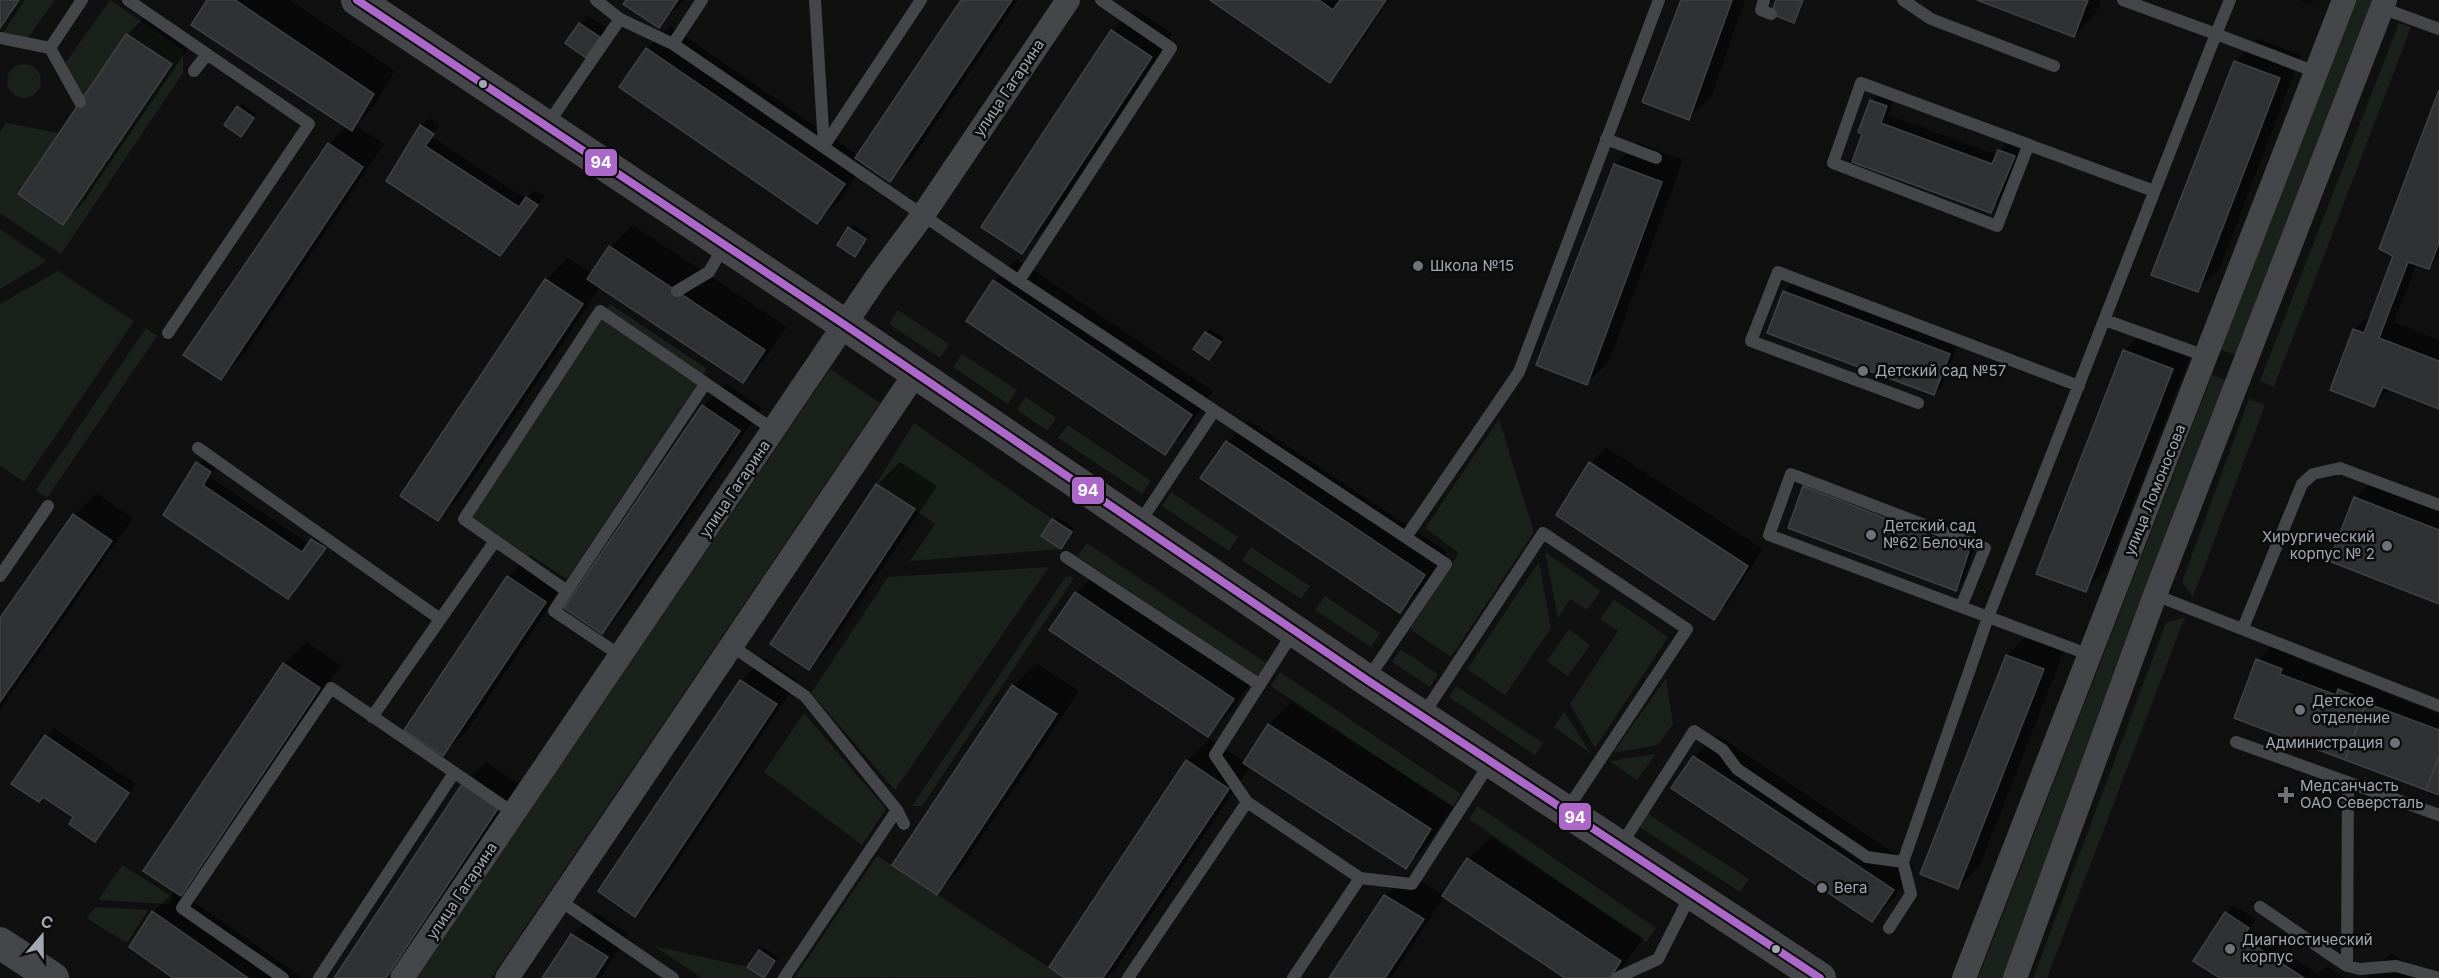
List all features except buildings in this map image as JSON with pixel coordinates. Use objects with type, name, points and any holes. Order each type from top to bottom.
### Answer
[{"type":"street","points":[[357,0],[845,325],[1367,680],[1492,760],[1820,978]]},
{"type":"street","name":"улица Гагарина","points":[[402,978],[1068,0]]},
{"type":"street","name":"улица Ломоносова","points":[[1964,978],[2208,357],[2344,0]]},
{"type":"street","points":[[2015,978],[2155,596],[2384,4]]},
{"type":"street","points":[[2208,357],[2244,370]]},
{"type":"street","points":[[507,978],[915,374]]},
{"type":"street","points":[[0,943],[52,978]]},
{"type":"lane","points":[[50,48],[82,0]]},
{"type":"lane","points":[[128,0],[309,124],[168,333]]},
{"type":"lane","points":[[596,0],[620,19],[673,44],[1019,281],[1446,564],[1367,680]]},
{"type":"lane","points":[[673,44],[702,0]]},
{"type":"lane","points":[[814,0],[824,146]]},
{"type":"lane","points":[[824,146],[921,0]]},
{"type":"lane","points":[[1019,281],[1172,48],[1101,0]]},
{"type":"lane","points":[[1406,537],[1519,372],[1659,0]]},
{"type":"lane","points":[[1764,0],[1761,10],[1771,14]]},
{"type":"lane","points":[[1904,0],[1930,19],[2054,66]]},
{"type":"lane","points":[[2123,0],[2316,72]]},
{"type":"lane","points":[[1888,928],[1911,894],[1903,862],[1988,617],[2230,0]]},
{"type":"lane","points":[[2384,4],[2439,29]]},
{"type":"lane","points":[[547,125],[620,19]]},
{"type":"lane","points":[[0,38],[50,48],[80,102]]},
{"type":"lane","points":[[194,71],[207,54]]},
{"type":"lane","points":[[2028,146],[1997,226],[1833,163],[1861,83],[2154,191]]},
{"type":"lane","points":[[1606,139],[1656,158]]},
{"type":"lane","points":[[677,291],[709,272],[725,245]]},
{"type":"lane","points":[[1918,403],[1751,341],[1778,272],[2079,386]]},
{"type":"lane","points":[[567,591],[464,519],[600,311],[774,430]]},
{"type":"lane","points":[[2105,320],[2208,357]]},
{"type":"lane","points":[[621,656],[554,611],[705,384]]},
{"type":"lane","points":[[1137,525],[1214,411]]},
{"type":"lane","points":[[198,448],[440,619]]},
{"type":"lane","points":[[2243,628],[2302,483],[2313,474],[2340,468],[2439,505]]},
{"type":"lane","points":[[1961,607],[1985,548],[1791,474],[1769,535],[2090,656]]},
{"type":"lane","points":[[0,576],[48,506]]},
{"type":"lane","points":[[1422,716],[1543,533],[1687,629],[1566,811]]},
{"type":"lane","points":[[372,717],[495,541]]},
{"type":"lane","points":[[1066,557],[1260,685]]},
{"type":"lane","points":[[2155,596],[2243,628],[2439,706]]},
{"type":"lane","points":[[1295,630],[1215,754],[1247,802],[1360,878],[1412,885],[1492,760]]},
{"type":"lane","points":[[733,646],[805,696],[897,810],[904,824]]},
{"type":"lane","points":[[283,978],[182,908],[331,688],[515,814]]},
{"type":"lane","points":[[1621,846],[1695,731],[1723,750],[1737,769],[1867,857],[1903,862]]},
{"type":"lane","points":[[2236,742],[2439,815]]},
{"type":"lane","points":[[319,978],[454,773]]},
{"type":"lane","points":[[2347,966],[2348,783]]},
{"type":"lane","points":[[1128,978],[1247,802]]},
{"type":"lane","points":[[784,978],[897,810]]},
{"type":"lane","points":[[1293,978],[1360,878]]},
{"type":"lane","points":[[1617,978],[1658,958],[1691,893]]},
{"type":"lane","points":[[559,900],[673,978]]},
{"type":"lane","points":[[2260,907],[2347,966],[2360,969],[2396,966],[2439,978]]},
{"type":"shaded area","points":[[19,0],[55,0],[24,43],[0,38],[0,28]]},
{"type":"shaded area","points":[[110,0],[183,50],[183,73],[61,254],[0,213],[0,132],[6,123],[59,133],[18,194],[63,225],[171,64],[126,34],[80,102],[61,69]]},
{"type":"shaded area","points":[[2354,0],[2374,0],[2239,356],[2221,350]]},
{"type":"shaded area","points":[[2399,23],[2411,27],[2274,387],[2260,381]]},
{"type":"shaded area","points":[[24,64],[36,69],[41,81],[36,93],[24,98],[12,93],[7,81],[12,69]]},
{"type":"shaded area","points":[[0,229],[47,261],[0,289]]},
{"type":"shaded area","points":[[58,271],[134,321],[24,482],[0,466],[0,304]]},
{"type":"shaded area","points":[[610,304],[707,369],[564,584],[469,519]]},
{"type":"shaded area","points":[[898,310],[949,344],[940,358],[889,324]]},
{"type":"shaded area","points":[[146,328],[157,336],[47,498],[36,490]]},
{"type":"shaded area","points":[[962,354],[1017,390],[1008,404],[953,367]]},
{"type":"shaded area","points":[[830,369],[880,403],[491,978],[416,978]]},
{"type":"shaded area","points":[[2212,375],[2229,381],[2003,978],[1978,978]]},
{"type":"shaded area","points":[[1026,397],[1056,418],[1047,431],[1017,410]]},
{"type":"shaded area","points":[[2249,399],[2265,405],[2193,597],[2182,582]]},
{"type":"shaded area","points":[[1499,419],[1534,532],[1451,657],[1410,629],[1459,553],[1425,528]]},
{"type":"shaded area","points":[[914,423],[1052,519],[1042,536],[1061,549],[910,561],[935,524],[876,484]]},
{"type":"shaded area","points":[[1068,425],[1151,481],[1142,494],[1058,438]]},
{"type":"shaded area","points":[[1171,492],[1238,537],[1229,551],[1162,506]]},
{"type":"shaded area","points":[[1087,543],[1266,663],[1257,677],[1077,556]]},
{"type":"shaded area","points":[[1251,547],[1310,586],[1301,599],[1242,560]]},
{"type":"shaded area","points":[[1545,552],[1601,591],[1587,610],[1570,599],[1558,618]]},
{"type":"shaded area","points":[[1539,562],[1551,628],[1505,695],[1467,669]]},
{"type":"shaded area","points":[[1049,567],[895,790],[811,693],[888,577]]},
{"type":"shaded area","points":[[1066,576],[1074,578],[922,806],[912,806]]},
{"type":"shaded area","points":[[1325,596],[1380,633],[1371,647],[1315,610]]},
{"type":"shaded area","points":[[1614,599],[1668,637],[1595,748],[1570,704],[1618,631],[1600,619]]},
{"type":"shaded area","points":[[2185,617],[2047,978],[2033,978],[2166,623]]},
{"type":"shaded area","points":[[1569,629],[1590,645],[1568,676],[1547,661]]},
{"type":"shaded area","points":[[1401,649],[1438,674],[1430,687],[1392,662]]},
{"type":"shaded area","points":[[1280,672],[1461,794],[1452,807],[1271,686]]},
{"type":"shaded area","points":[[1666,678],[1673,724],[1658,745],[1613,753]]},
{"type":"shaded area","points":[[1456,686],[1543,743],[1535,755],[1449,697]]},
{"type":"shaded area","points":[[1564,711],[1591,754],[1554,727]]},
{"type":"shaded area","points":[[804,713],[886,809],[862,845],[764,772]]},
{"type":"shaded area","points":[[1656,754],[1637,780],[1609,761]]},
{"type":"shaded area","points":[[1478,806],[1656,928],[1646,942],[1469,819]]},
{"type":"shaded area","points":[[1648,814],[1749,879],[1740,892],[1639,827]]},
{"type":"shaded area","points":[[877,856],[892,865],[1065,978],[795,977]]},
{"type":"shaded area","points":[[122,865],[173,897],[169,904],[98,900]]},
{"type":"shaded area","points":[[96,907],[148,910],[127,943],[86,918]]},
{"type":"shaded area","points":[[654,946],[747,967],[763,978],[702,978]]},
{"type":"transit line","name":"94","points":[[357,0],[845,325],[1367,680],[1820,978]]},
{"type":"place","name":"Школа №15","points":[[1418,266]]},
{"type":"place","name":"Детский сад №57","points":[[1863,371]]},
{"type":"place","name":"Детский сад №62 Белочка","points":[[1871,535]]},
{"type":"place","name":"Хирургический корпус № 2","points":[[2387,546]]},
{"type":"place","name":"Детское отделение","points":[[2300,710]]},
{"type":"place","name":"Администрация","points":[[2395,743]]},
{"type":"place","name":"Медсанчасть ОАО Северсталь","points":[[2286,795]]},
{"type":"place","name":"Вега","points":[[1822,888]]},
{"type":"place","name":"Диагностический корпус","points":[[2230,949]]}]
